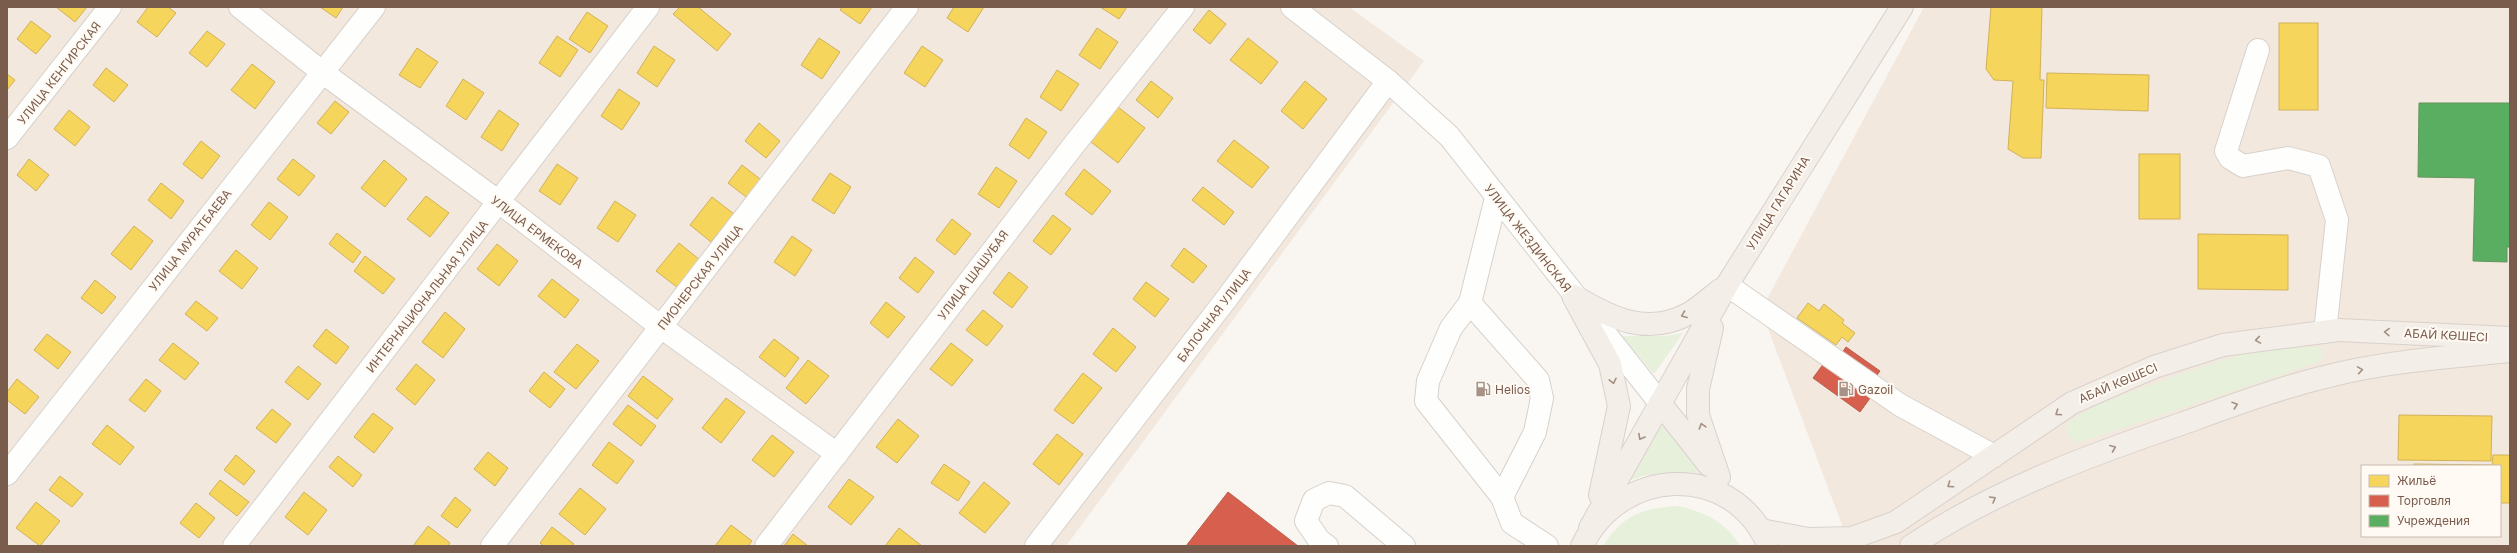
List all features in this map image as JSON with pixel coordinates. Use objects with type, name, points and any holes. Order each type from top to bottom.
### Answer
[{"type":"main road","name":"УЛИЦА ГАГАРИНА","points":[[1586,537],[1727,285],[1902,7]]},
{"type":"main road","points":[[1573,296],[1607,316],[1624,322],[1642,324],[1668,321],[1689,313],[1727,285]]},
{"type":"main road","points":[[1719,477],[1698,415],[1698,389],[1706,344],[1727,285]]},
{"type":"main road","points":[[1573,296],[1610,364],[1619,406],[1603,486],[1586,537]]},
{"type":"main road","name":"АБАЙ КӨШЕСІ","points":[[1759,530],[1808,539],[1852,538],[1896,522],[2072,403],[2154,367],[2224,345],[2325,332],[2430,333],[2510,338]]},
{"type":"main road","name":"АБАЙ КӨШЕСІ","points":[[1911,546],[2011,488],[2129,442],[2246,401],[2333,374],[2426,360],[2510,351]]},
{"type":"main road","points":[[1660,403],[1759,530]]},
{"type":"main road","points":[[1586,537],[1610,506],[1636,491],[1666,484],[1696,485],[1724,496],[1776,546]]},
{"type":"street","name":"УЛИЦА КЕНГИРСКАЯ","points":[[7,138],[110,7]]},
{"type":"street","name":"УЛИЦА ЕРМЕКОВА","points":[[240,7],[322,72],[499,202],[661,327],[837,454]]},
{"type":"street","name":"УЛИЦА МУРАТБАЕВА","points":[[7,474],[374,7]]},
{"type":"street","name":"ИНТЕРНАЦИОНАЛЬНАЯ УЛИЦА","points":[[234,546],[648,7]]},
{"type":"street","name":"ПИОНЕРСКАЯ УЛИЦА","points":[[492,546],[907,7]]},
{"type":"street","name":"УЛИЦА ШАШУБАЯ","points":[[766,546],[1068,152],[1183,7]]},
{"type":"street","name":"УЛИЦА ЖЕЗДИНСКАЯ","points":[[1292,7],[1388,81],[1449,136],[1573,296],[1660,403]]},
{"type":"street","points":[[2258,50],[2226,151],[2230,158],[2243,166],[2288,158],[2319,166],[2337,220],[2325,332]]},
{"type":"street","name":"БАЛОЧНАЯ УЛИЦА","points":[[1036,546],[1227,298],[1388,81]]},
{"type":"street","points":[[1496,198],[1470,303],[1451,328],[1428,381],[1426,401],[1502,497],[1512,523],[1547,546]]},
{"type":"street","points":[[1727,285],[1900,405],[1994,456]]},
{"type":"street","points":[[1470,303],[1538,380],[1542,398],[1535,432],[1502,497]]},
{"type":"street","points":[[1328,546],[1319,540],[1306,520],[1314,500],[1329,493],[1345,496],[1404,546]]},
{"type":"shaded area","points":[[7,7],[1349,7],[1424,61],[1066,546],[7,546]]},
{"type":"shaded area","points":[[1924,7],[2510,7],[2510,546],[1850,546],[1761,310]]},
{"type":"green space","points":[[1683,333],[1654,374],[1622,336],[1665,336]]},
{"type":"green space","points":[[2282,347],[2320,347],[2323,355],[2321,361],[2087,440],[2077,442],[2068,436],[2066,428],[2070,420],[2099,404],[2183,373],[2252,351]]},
{"type":"green space","points":[[1661,424],[1707,476],[1647,475],[1626,481]]},
{"type":"green space","points":[[1678,506],[1697,511],[1714,519],[1728,530],[1740,546],[1603,546],[1610,535],[1618,527],[1634,515],[1644,511]]},
{"type":"building: Жильё","points":[[56,7],[87,7],[75,22]]},
{"type":"building: Жильё","points":[[148,7],[168,7],[176,13],[157,37],[137,22]]},
{"type":"building: Жильё","points":[[320,7],[343,7],[336,18]]},
{"type":"building: Жильё","points":[[680,7],[698,7],[731,34],[717,51],[673,14]]},
{"type":"building: Жильё","points":[[842,7],[872,7],[860,24],[840,10]]},
{"type":"building: Жильё","points":[[954,7],[984,7],[968,32],[947,18]]},
{"type":"building: Жильё","points":[[1100,7],[1127,7],[1119,19]]},
{"type":"building: Жильё","points":[[1991,7],[2042,7],[2040,80],[2044,80],[2041,158],[2023,158],[2008,149],[2013,81],[1994,80],[1986,69]]},
{"type":"building: Жильё","points":[[1209,10],[1226,24],[1210,44],[1193,30]]},
{"type":"building: Жильё","points":[[587,12],[608,26],[590,53],[569,39]]},
{"type":"building: Жильё","points":[[31,21],[51,36],[36,54],[17,39]]},
{"type":"building: Жильё","points":[[2279,23],[2318,23],[2318,110],[2279,110]]},
{"type":"building: Жильё","points":[[1097,28],[1118,42],[1100,69],[1079,55]]},
{"type":"building: Жильё","points":[[207,31],[225,44],[207,67],[189,53]]},
{"type":"building: Жильё","points":[[557,36],[578,50],[560,77],[539,63]]},
{"type":"building: Жильё","points":[[819,38],[840,52],[822,79],[801,65]]},
{"type":"building: Жильё","points":[[1248,38],[1278,62],[1261,84],[1230,60]]},
{"type":"building: Жильё","points":[[654,46],[675,60],[657,87],[637,73]]},
{"type":"building: Жильё","points":[[922,46],[943,60],[925,87],[904,73]]},
{"type":"building: Жильё","points":[[417,48],[438,62],[420,88],[399,75]]},
{"type":"building: Жильё","points":[[252,64],[275,82],[255,109],[231,90]]},
{"type":"building: Жильё","points":[[106,68],[128,85],[114,102],[93,85]]},
{"type":"building: Жильё","points":[[1057,70],[1079,84],[1061,111],[1040,97]]},
{"type":"building: Жильё","points":[[2047,73],[2149,75],[2148,111],[2046,108]]},
{"type":"building: Жильё","points":[[7,74],[15,80],[7,90]]},
{"type":"building: Жильё","points":[[463,79],[484,93],[466,120],[446,106]]},
{"type":"building: Жильё","points":[[1151,81],[1173,98],[1158,118],[1136,100]]},
{"type":"building: Жильё","points":[[1305,81],[1327,99],[1303,129],[1281,111]]},
{"type":"building: Жильё","points":[[619,89],[640,103],[622,130],[601,116]]},
{"type":"building: Жильё","points":[[335,101],[349,112],[331,134],[317,123]]},
{"type":"building: Жильё","points":[[1118,107],[1145,128],[1118,163],[1091,142]]},
{"type":"building: Жильё","points":[[69,110],[90,127],[75,146],[54,129]]},
{"type":"building: Жильё","points":[[499,110],[519,124],[502,151],[481,137]]},
{"type":"building: Жильё","points":[[1026,118],[1047,132],[1029,159],[1009,145]]},
{"type":"building: Жильё","points":[[759,123],[780,141],[766,158],[745,141]]},
{"type":"building: Жильё","points":[[1234,140],[1269,167],[1252,188],[1217,161]]},
{"type":"building: Жильё","points":[[201,141],[220,156],[202,179],[183,164]]},
{"type":"building: Жильё","points":[[2139,154],[2180,154],[2180,219],[2139,219]]},
{"type":"building: Жильё","points":[[29,159],[49,175],[36,191],[17,175]]},
{"type":"building: Жильё","points":[[293,159],[315,176],[299,196],[277,179]]},
{"type":"building: Жильё","points":[[384,160],[407,179],[385,207],[361,188]]},
{"type":"building: Жильё","points":[[557,164],[578,178],[560,205],[539,191]]},
{"type":"building: Жильё","points":[[742,165],[764,182],[750,200],[728,183]]},
{"type":"building: Жильё","points":[[996,167],[1017,181],[999,208],[978,194]]},
{"type":"building: Жильё","points":[[1084,169],[1111,191],[1092,215],[1065,194]]},
{"type":"building: Жильё","points":[[830,173],[851,187],[834,214],[812,200]]},
{"type":"building: Жильё","points":[[161,183],[184,201],[171,219],[148,200]]},
{"type":"building: Жильё","points":[[1203,187],[1234,212],[1224,225],[1192,200]]},
{"type":"building: Жильё","points":[[426,196],[449,213],[430,237],[407,219]]},
{"type":"building: Жильё","points":[[712,197],[734,214],[711,242],[690,225]]},
{"type":"building: Жильё","points":[[615,201],[636,215],[618,242],[597,228]]},
{"type":"building: Жильё","points":[[269,202],[288,217],[270,240],[251,225]]},
{"type":"building: Жильё","points":[[1053,215],[1071,229],[1051,255],[1033,241]]},
{"type":"building: Жильё","points":[[952,219],[971,234],[955,255],[936,240]]},
{"type":"building: Жильё","points":[[134,226],[153,241],[131,270],[111,254]]},
{"type":"building: Жильё","points":[[337,233],[361,252],[353,263],[329,244]]},
{"type":"building: Жильё","points":[[2198,234],[2288,235],[2288,290],[2198,289]]},
{"type":"building: Жильё","points":[[792,236],[812,250],[795,276],[774,262]]},
{"type":"building: Жильё","points":[[679,243],[700,260],[678,288],[656,271]]},
{"type":"building: Жильё","points":[[497,244],[518,261],[499,286],[477,269]]},
{"type":"building: Жильё","points":[[1184,248],[1207,266],[1193,283],[1171,266]]},
{"type":"building: Жильё","points":[[236,250],[258,268],[242,289],[219,271]]},
{"type":"building: Жильё","points":[[365,256],[395,279],[383,294],[354,271]]},
{"type":"building: Жильё","points":[[915,257],[934,272],[918,293],[899,278]]},
{"type":"building: Жильё","points":[[1009,272],[1028,287],[1012,308],[993,293]]},
{"type":"building: Жильё","points":[[552,279],[579,300],[565,318],[538,296]]},
{"type":"building: Жильё","points":[[95,280],[116,297],[102,314],[81,298]]},
{"type":"building: Жильё","points":[[1146,282],[1169,299],[1155,317],[1133,299]]},
{"type":"building: Жильё","points":[[196,301],[218,318],[207,331],[185,314]]},
{"type":"building: Жильё","points":[[886,302],[905,317],[888,338],[870,323]]},
{"type":"building: Жильё","points":[[1808,303],[1819,311],[1824,304],[1844,320],[1842,323],[1855,333],[1848,342],[1842,337],[1836,345],[1797,318]]},
{"type":"building: Жильё","points":[[983,310],[1003,326],[987,346],[966,330]]},
{"type":"building: Жильё","points":[[445,312],[465,329],[443,358],[422,342]]},
{"type":"building: Жильё","points":[[1113,328],[1136,347],[1116,372],[1093,354]]},
{"type":"building: Жильё","points":[[326,329],[349,347],[336,364],[313,346]]},
{"type":"building: Жильё","points":[[47,334],[71,352],[58,369],[34,350]]},
{"type":"building: Жильё","points":[[774,339],[799,358],[785,377],[759,357]]},
{"type":"building: Жильё","points":[[173,343],[199,363],[185,380],[159,360]]},
{"type":"building: Жильё","points":[[951,343],[973,360],[952,386],[930,369]]},
{"type":"building: Жильё","points":[[577,344],[599,361],[576,389],[554,372]]},
{"type":"building: Жильё","points":[[808,360],[829,376],[806,404],[786,388]]},
{"type":"building: Жильё","points":[[416,364],[435,380],[415,405],[396,389]]},
{"type":"building: Жильё","points":[[298,366],[321,384],[308,400],[285,382]]},
{"type":"building: Жильё","points":[[544,372],[565,389],[550,408],[529,391]]},
{"type":"building: Жильё","points":[[1083,373],[1102,388],[1073,424],[1054,410]]},
{"type":"building: Жильё","points":[[643,376],[673,399],[657,419],[628,396]]},
{"type":"building: Жильё","points":[[17,379],[39,397],[25,414],[7,400],[7,392]]},
{"type":"building: Жильё","points":[[146,379],[161,391],[145,412],[129,400]]},
{"type":"building: Жильё","points":[[726,398],[745,412],[721,443],[702,428]]},
{"type":"building: Жильё","points":[[628,405],[656,426],[641,446],[613,424]]},
{"type":"building: Жильё","points":[[272,409],[291,424],[276,443],[256,428]]},
{"type":"building: Жильё","points":[[373,413],[393,428],[374,453],[354,437]]},
{"type":"building: Жильё","points":[[2399,415],[2492,416],[2491,461],[2398,460]]},
{"type":"building: Жильё","points":[[898,419],[919,436],[897,463],[876,447]]},
{"type":"building: Жильё","points":[[107,425],[134,447],[120,465],[92,444]]},
{"type":"building: Жильё","points":[[1057,434],[1083,454],[1059,485],[1033,464]]},
{"type":"building: Жильё","points":[[772,435],[794,452],[774,477],[752,460]]},
{"type":"building: Жильё","points":[[609,442],[634,461],[617,484],[592,465]]},
{"type":"building: Жильё","points":[[488,452],[508,468],[495,486],[474,469]]},
{"type":"building: Жильё","points":[[236,455],[255,471],[244,485],[224,470]]},
{"type":"building: Жильё","points":[[2493,455],[2510,455],[2510,503],[2501,503],[2501,465],[2492,465]]},
{"type":"building: Жильё","points":[[338,456],[362,475],[353,487],[329,467]]},
{"type":"building: Жильё","points":[[944,464],[970,482],[958,501],[931,483]]},
{"type":"building: Жильё","points":[[2414,464],[2492,465],[2414,465]]},
{"type":"building: Жильё","points":[[60,476],[83,494],[72,507],[49,490]]},
{"type":"building: Жильё","points":[[849,479],[874,497],[851,525],[828,507]]},
{"type":"building: Жильё","points":[[220,480],[249,502],[237,516],[209,494]]},
{"type":"building: Жильё","points":[[984,482],[1010,503],[985,533],[959,513]]},
{"type":"building: Жильё","points":[[580,488],[606,509],[585,535],[559,514]]},
{"type":"building: Жильё","points":[[304,492],[327,510],[308,535],[285,517]]},
{"type":"building: Жильё","points":[[455,497],[471,510],[457,528],[441,516]]},
{"type":"building: Жильё","points":[[36,502],[60,521],[40,546],[16,528]]},
{"type":"building: Жильё","points":[[196,503],[215,518],[199,538],[180,523]]},
{"type":"building: Жильё","points":[[731,525],[752,541],[748,546],[715,546]]},
{"type":"building: Жильё","points":[[428,526],[450,543],[448,546],[413,546]]},
{"type":"building: Жильё","points":[[552,527],[574,544],[572,546],[544,546],[540,543]]},
{"type":"building: Жильё","points":[[899,528],[922,546],[885,546]]},
{"type":"building: Жильё","points":[[793,534],[808,546],[784,546]]},
{"type":"building: Торговля","points":[[1846,347],[1880,371],[1867,389],[1873,394],[1860,412],[1813,378],[1827,359],[1834,365]]},
{"type":"building: Торговля","points":[[1228,492],[1298,546],[1186,546]]},
{"type":"building: Учреждения","points":[[2419,103],[2510,103],[2510,247],[2507,247],[2507,262],[2473,261],[2475,178],[2418,177]]},
{"type":"place","name":"Helios","points":[[1483,389]]},
{"type":"place","name":"Gazoil","points":[[1846,389]]}]
